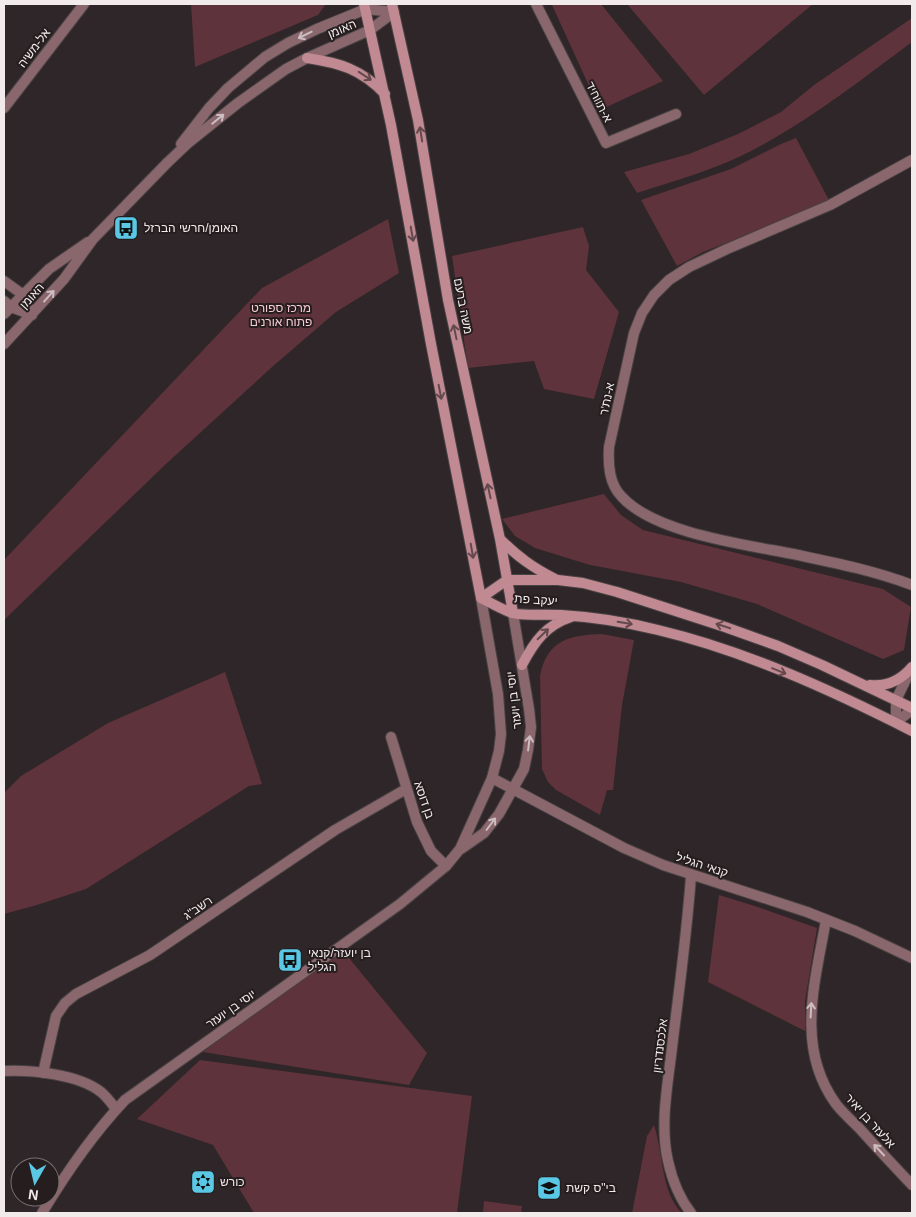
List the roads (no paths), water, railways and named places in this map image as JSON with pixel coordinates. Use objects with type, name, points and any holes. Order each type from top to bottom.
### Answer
[{"type":"main road","points":[[365,7],[385,94],[431,344],[481,598]]},
{"type":"main road","name":"משה ברעם","points":[[393,8],[418,120],[448,300],[500,539],[513,613]]},
{"type":"main road","points":[[306,58],[347,67],[373,82],[385,94]]},
{"type":"main road","points":[[500,539],[514,554],[530,566],[558,580]]},
{"type":"main road","name":"יעקב פת","points":[[481,598],[507,580],[558,580],[583,583],[725,626],[787,650],[865,685],[912,709]]},
{"type":"main road","name":"יעקב פת","points":[[481,598],[513,613],[576,616],[629,623],[691,638],[744,656],[803,680],[912,731]]},
{"type":"main road","points":[[522,665],[536,640],[544,632],[556,623],[576,616]]},
{"type":"main road","points":[[865,685],[877,686],[899,680],[912,667]]},
{"type":"street","name":"אל-משיה","points":[[4,108],[84,4]]},
{"type":"street","name":"א-תווחיד","points":[[536,4],[606,143],[676,114]]},
{"type":"street","name":"האומן","points":[[168,162],[209,108],[228,88],[264,57],[288,43],[365,7],[393,8]]},
{"type":"street","name":"האומן","points":[[4,344],[64,279],[93,239],[168,162],[238,103],[279,74],[306,58],[370,30],[393,8]]},
{"type":"street","name":"א-נת'ר","points":[[912,160],[830,205],[728,248],[689,267],[669,280],[654,295],[642,313],[634,333],[609,447],[608,464],[612,481],[621,497],[640,512],[670,526],[739,544],[861,569],[912,585]]},
{"type":"street","name":"האומן","points":[[6,307],[49,269],[93,239]]},
{"type":"street","points":[[4,281],[22,294],[32,315]]},
{"type":"street","points":[[6,307],[32,315]]},
{"type":"street","name":"יוסי בן יועזר","points":[[460,850],[492,778],[499,751],[500,716],[481,598]]},
{"type":"street","name":"יוסי בן יועזר","points":[[42,1213],[85,1148],[125,1100],[400,904],[446,866],[460,850],[484,833],[499,814],[524,769],[531,727],[513,613]]},
{"type":"street","points":[[896,722],[896,700],[912,667]]},
{"type":"street","points":[[896,722],[912,709]]},
{"type":"street","name":"בן דוסא","points":[[391,736],[417,822],[431,850],[446,866]]},
{"type":"street","name":"קנאי הגליל","points":[[492,778],[624,848],[691,876],[742,891],[855,931],[912,958]]},
{"type":"street","name":"רשב\"ג","points":[[42,1073],[56,1016],[65,1003],[76,994],[150,956],[336,830],[406,789]]},
{"type":"street","name":"אלכסנדריון","points":[[691,876],[688,920],[665,1107],[665,1136],[668,1162],[676,1187],[692,1213]]},
{"type":"street","name":"אלעזר בן יאיר","points":[[826,920],[811,1002],[811,1032],[817,1068],[837,1105],[912,1185]]},
{"type":"street","points":[[4,1071],[20,1070],[78,1080],[101,1092],[116,1109]]},
{"type":"place","name":"האומן/חרשי הברזל","points":[[126,228]]},
{"type":"place","name":"בן יועזר/קנאי הגליל","points":[[290,960]]},
{"type":"place","name":"כורש","points":[[203,1182]]},
{"type":"place","name":"בי\"ס קשת","points":[[549,1188]]},
{"type":"park label","name":"מרכז ספורט פתוח אורנים","points":[[281,315]]}]
